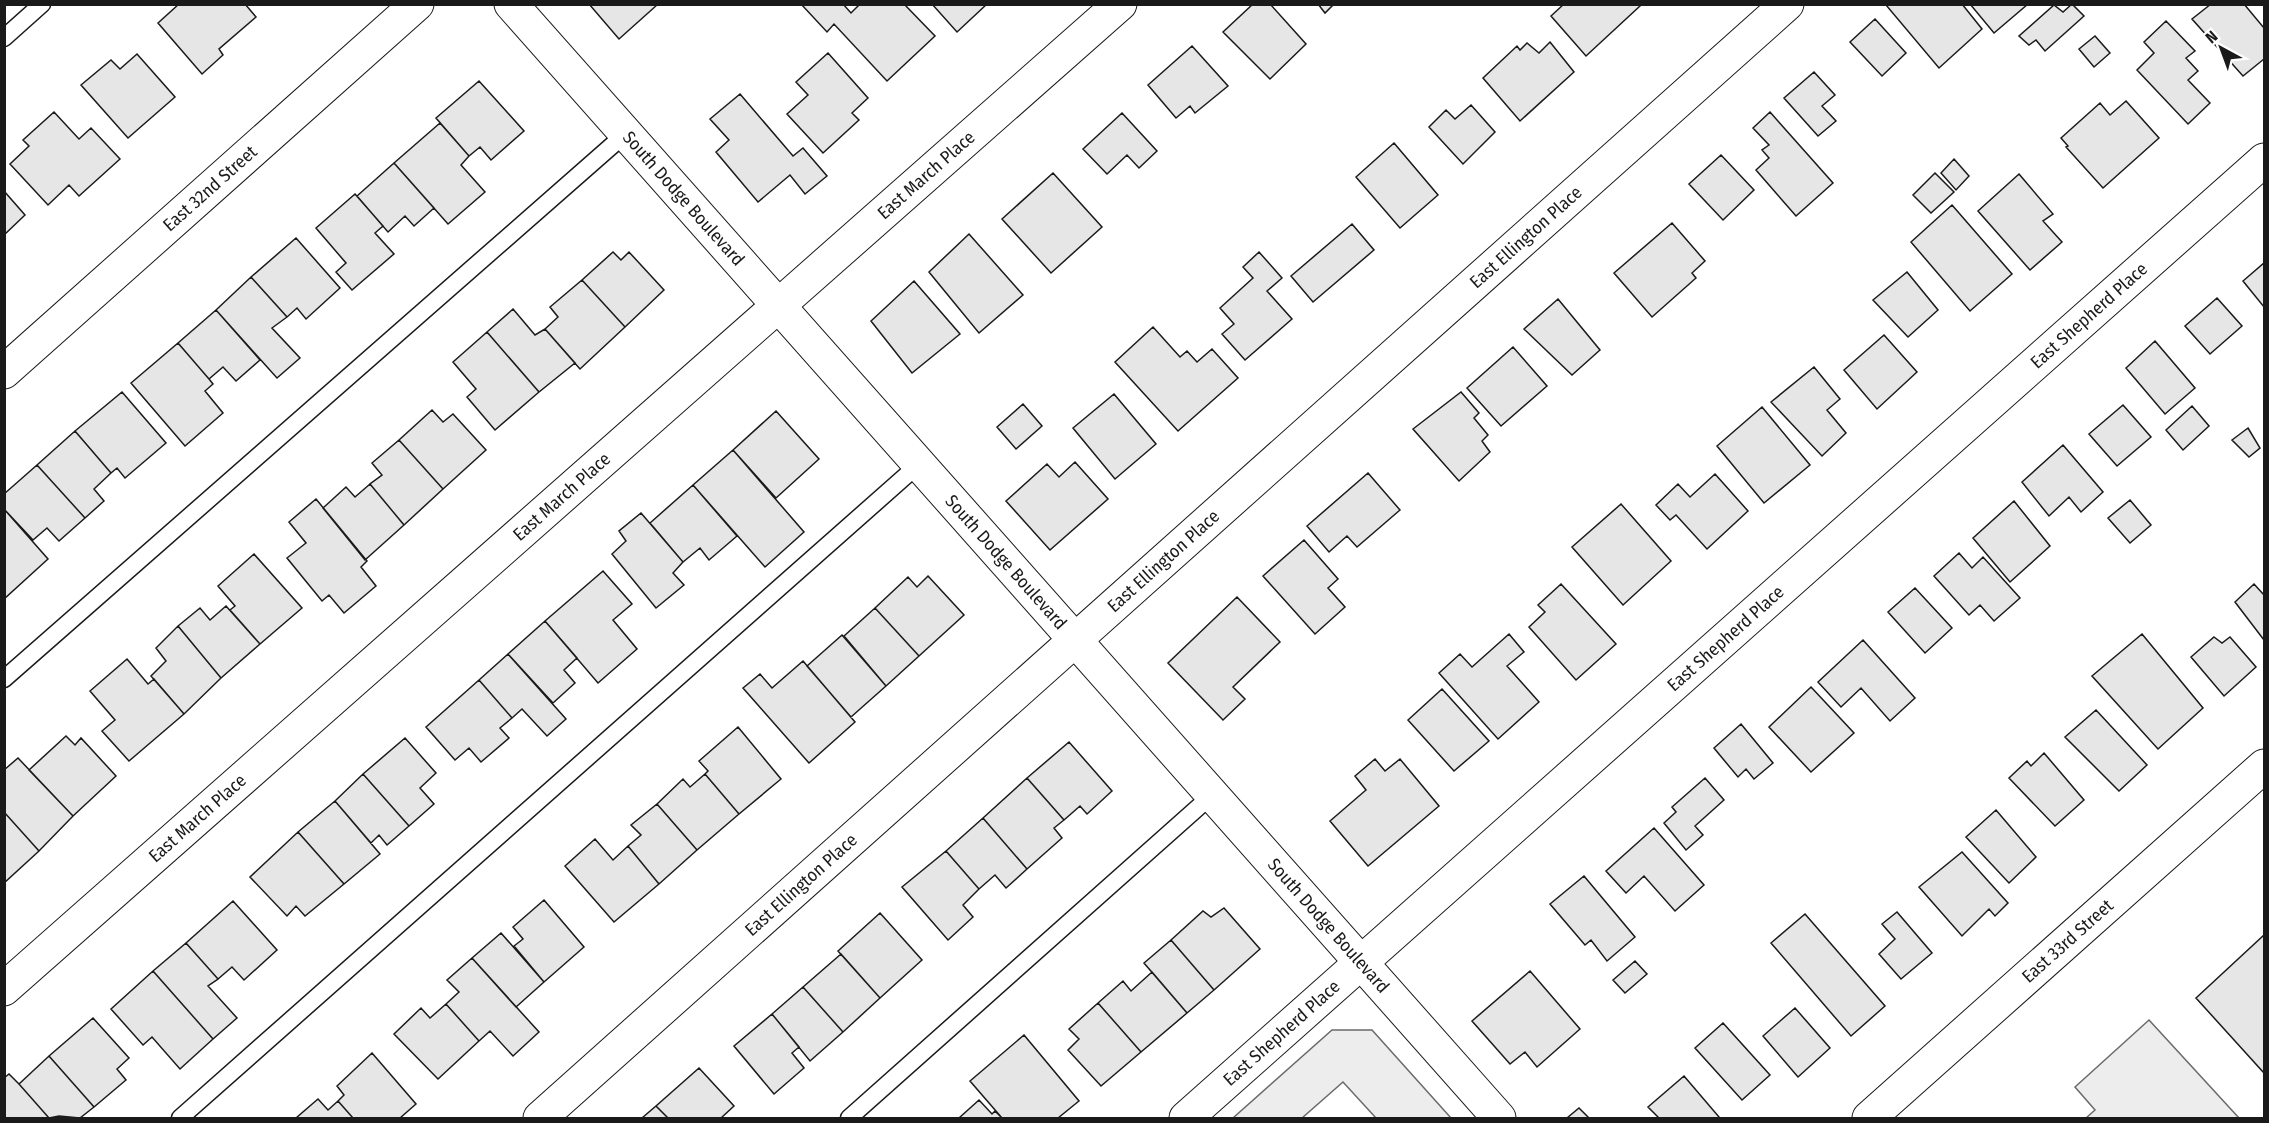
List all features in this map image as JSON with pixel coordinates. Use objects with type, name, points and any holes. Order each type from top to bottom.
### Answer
[{"type":"street","name":"East 32nd Street","points":[[4,372],[417,4]]},
{"type":"street","name":"South Dodge Boulevard","points":[[511,4],[624,135],[1499,1119]]},
{"type":"street","name":"East March Place","points":[[4,989],[779,309],[1120,4]]},
{"type":"street","name":"East Ellington Place","points":[[540,1119],[1787,4]]},
{"type":"street","name":"East Shepherd Place","points":[[1186,1119],[2265,160]]},
{"type":"street","name":"East 33rd Street","points":[[1869,1119],[2265,766]]},
{"type":"lane","points":[[4,38],[42,4]]},
{"type":"lane","points":[[4,679],[624,135]]},
{"type":"lane","points":[[180,1119],[918,465]]},
{"type":"lane","points":[[849,1119],[1212,795]]},
{"type":"shaded area","points":[[2149,1020],[2239,1118],[2086,1118],[2095,1110],[2075,1087]]},
{"type":"shaded area","points":[[1332,1030],[1372,1030],[1451,1118],[1376,1118],[1343,1082],[1302,1118],[1233,1118]]},
{"type":"building","points":[[179,4],[245,4],[256,17],[219,49],[223,55],[202,74],[158,23]]},
{"type":"building","points":[[589,4],[657,4],[657,5],[619,39]]},
{"type":"building","points":[[801,4],[843,4],[851,13],[860,4],[904,4],[935,36],[887,81],[834,24],[827,32]]},
{"type":"building","points":[[932,4],[987,4],[957,32]]},
{"type":"building","points":[[1253,4],[1270,4],[1306,44],[1270,79],[1223,32]]},
{"type":"building","points":[[1318,4],[1334,4],[1325,13]]},
{"type":"building","points":[[1564,4],[1638,4],[1640,6],[1586,56],[1551,16]]},
{"type":"building","points":[[1962,4],[1982,29],[1939,68],[1886,5]]},
{"type":"building","points":[[1970,4],[2028,4],[1994,33]]},
{"type":"building","points":[[2072,4],[2084,16],[2045,51],[2036,40],[2029,45],[2019,36],[2054,5],[2063,12]]},
{"type":"building","points":[[2211,4],[2244,4],[2264,28],[2264,59],[2243,76],[2192,19]]},
{"type":"building","points":[[1875,19],[1906,53],[1882,76],[1850,42]]},
{"type":"building","points":[[2166,21],[2195,51],[2186,58],[2198,71],[2188,80],[2210,103],[2188,124],[2137,70],[2154,53],[2144,42]]},
{"type":"building","points":[[2095,36],[2110,53],[2094,67],[2079,49]]},
{"type":"building","points":[[1550,42],[1574,72],[1520,121],[1483,78],[1517,46],[1520,50],[1527,43],[1539,53]]},
{"type":"building","points":[[1192,46],[1228,86],[1195,113],[1190,106],[1176,118],[1148,85]]},
{"type":"building","points":[[828,53],[868,98],[852,113],[859,120],[823,153],[787,114],[808,95],[796,82]]},
{"type":"building","points":[[137,54],[175,97],[128,138],[81,85],[111,60],[120,69]]},
{"type":"building","points":[[1814,72],[1835,95],[1822,106],[1836,121],[1818,136],[1784,98]]},
{"type":"building","points":[[479,81],[524,131],[491,160],[480,147],[469,156],[436,118]]},
{"type":"building","points":[[740,94],[793,156],[803,148],[827,176],[805,194],[790,175],[758,202],[716,152],[729,140],[710,119]]},
{"type":"building","points":[[2126,101],[2159,138],[2103,188],[2066,147],[2068,146],[2061,138],[2100,103],[2110,115]]},
{"type":"building","points":[[1471,105],[1495,132],[1463,164],[1429,127],[1446,110],[1455,119]]},
{"type":"building","points":[[54,112],[79,139],[91,128],[120,159],[79,196],[69,185],[48,205],[10,164],[29,146],[23,140]]},
{"type":"building","points":[[1770,112],[1833,183],[1796,216],[1756,170],[1769,158],[1762,150],[1769,145],[1753,128]]},
{"type":"building","points":[[1122,113],[1157,151],[1139,168],[1127,155],[1107,174],[1083,149]]},
{"type":"building","points":[[440,123],[469,156],[461,165],[485,192],[448,224],[394,163]]},
{"type":"building","points":[[1394,143],[1438,195],[1400,228],[1356,177]]},
{"type":"building","points":[[1721,155],[1754,190],[1723,220],[1689,184]]},
{"type":"building","points":[[1954,159],[1969,176],[1956,190],[1941,173]]},
{"type":"building","points":[[394,163],[434,208],[414,226],[405,216],[388,232],[357,196]]},
{"type":"building","points":[[1053,173],[1102,227],[1051,273],[1002,219]]},
{"type":"building","points":[[1935,173],[1954,192],[1931,213],[1913,195]]},
{"type":"building","points":[[2019,174],[2053,214],[2043,221],[2062,242],[2030,270],[1978,211]]},
{"type":"building","points":[[4,191],[25,215],[4,235]]},
{"type":"building","points":[[355,194],[383,226],[375,233],[394,254],[352,290],[336,272],[346,263],[316,228]]},
{"type":"building","points":[[1952,205],[2012,274],[1970,311],[1911,242]]},
{"type":"building","points":[[1672,223],[1705,261],[1692,273],[1696,278],[1652,317],[1614,273]]},
{"type":"building","points":[[1352,224],[1374,250],[1313,302],[1291,276]]},
{"type":"building","points":[[969,234],[1023,295],[979,333],[929,272]]},
{"type":"building","points":[[296,238],[340,288],[306,319],[297,308],[287,317],[251,277]]},
{"type":"building","points":[[613,252],[621,260],[629,252],[664,290],[625,327],[582,280]]},
{"type":"building","points":[[1259,252],[1282,278],[1267,291],[1292,319],[1245,360],[1222,334],[1234,324],[1220,308],[1253,278],[1243,267]]},
{"type":"building","points":[[2264,263],[2264,307],[2243,281]]},
{"type":"building","points":[[1907,272],[1938,310],[1908,337],[1873,300]]},
{"type":"building","points":[[251,277],[287,317],[272,328],[300,358],[277,378],[216,310]]},
{"type":"building","points":[[582,280],[625,327],[580,369],[545,329],[558,317],[550,307]]},
{"type":"building","points":[[914,281],[960,334],[912,373],[871,321]]},
{"type":"building","points":[[2217,298],[2242,326],[2210,354],[2185,326]]},
{"type":"building","points":[[1558,299],[1600,350],[1572,375],[1524,329]]},
{"type":"building","points":[[513,309],[535,335],[545,329],[575,363],[539,392],[487,332]]},
{"type":"building","points":[[216,310],[260,360],[236,381],[223,367],[209,379],[178,343]]},
{"type":"building","points":[[1153,327],[1180,357],[1187,351],[1197,362],[1212,349],[1238,378],[1178,431],[1115,362]]},
{"type":"building","points":[[487,332],[539,392],[495,430],[467,397],[476,389],[453,362]]},
{"type":"building","points":[[1884,335],[1917,372],[1877,409],[1844,370]]},
{"type":"building","points":[[2155,341],[2195,388],[2165,414],[2126,368]]},
{"type":"building","points":[[178,343],[213,384],[205,391],[223,413],[185,446],[131,383]]},
{"type":"building","points":[[1513,347],[1547,386],[1501,426],[1467,388]]},
{"type":"building","points":[[1814,367],[1840,399],[1827,410],[1846,433],[1822,456],[1771,402]]},
{"type":"building","points":[[122,392],[166,443],[125,478],[117,468],[111,473],[75,431]]},
{"type":"building","points":[[1461,392],[1479,413],[1474,418],[1488,435],[1482,441],[1490,452],[1459,481],[1413,429]]},
{"type":"building","points":[[1114,394],[1156,444],[1115,479],[1073,428]]},
{"type":"building","points":[[1023,404],[1042,426],[1016,449],[997,427]]},
{"type":"building","points":[[2123,405],[2151,437],[2117,466],[2089,434]]},
{"type":"building","points":[[2192,406],[2209,426],[2183,450],[2166,430]]},
{"type":"building","points":[[1762,407],[1810,465],[1764,503],[1717,446]]},
{"type":"building","points":[[432,410],[443,422],[453,414],[486,450],[443,489],[399,440]]},
{"type":"building","points":[[776,411],[819,459],[776,498],[733,450]]},
{"type":"building","points":[[2248,428],[2260,448],[2249,457],[2232,440]]},
{"type":"building","points":[[75,431],[111,473],[94,489],[104,501],[85,518],[37,465]]},
{"type":"building","points":[[399,440],[443,489],[404,525],[370,484],[382,475],[372,463]]},
{"type":"building","points":[[2063,445],[2103,492],[2081,512],[2069,497],[2049,516],[2022,482]]},
{"type":"building","points":[[733,450],[804,532],[765,567],[693,485]]},
{"type":"building","points":[[1075,462],[1108,499],[1050,550],[1006,501],[1047,464],[1059,477]]},
{"type":"building","points":[[37,465],[85,518],[59,541],[47,528],[33,540],[4,509],[4,494]]},
{"type":"building","points":[[1368,473],[1400,510],[1357,547],[1347,536],[1329,552],[1307,526]]},
{"type":"building","points":[[1715,474],[1748,511],[1707,549],[1676,515],[1670,520],[1656,505],[1678,484],[1690,497]]},
{"type":"building","points":[[370,484],[404,525],[365,560],[323,508],[346,487],[355,497]]},
{"type":"building","points":[[693,485],[737,536],[709,560],[700,548],[683,562],[650,523]]},
{"type":"building","points":[[316,499],[367,561],[361,567],[376,586],[344,613],[329,595],[322,601],[287,558],[306,543],[289,522]]},
{"type":"building","points":[[2130,500],[2151,525],[2130,543],[2108,518]]},
{"type":"building","points":[[2014,501],[2050,546],[2010,582],[1973,538]]},
{"type":"building","points":[[1621,504],[1671,561],[1623,605],[1572,547]]},
{"type":"building","points":[[4,509],[48,559],[4,599]]},
{"type":"building","points":[[641,513],[683,562],[673,573],[684,585],[656,608],[612,554],[626,541],[619,531]]},
{"type":"building","points":[[1304,540],[1338,579],[1328,588],[1345,607],[1315,634],[1263,576]]},
{"type":"building","points":[[1959,553],[1972,568],[1983,557],[2020,598],[1994,621],[1980,605],[1969,615],[1934,576]]},
{"type":"building","points":[[254,554],[302,608],[260,644],[230,610],[235,606],[218,586]]},
{"type":"building","points":[[603,571],[632,604],[613,620],[637,649],[598,683],[545,621]]},
{"type":"building","points":[[928,576],[964,615],[919,656],[875,608],[908,577],[917,587]]},
{"type":"building","points":[[1561,584],[1616,644],[1576,680],[1529,627],[1545,612],[1538,605]]},
{"type":"building","points":[[2254,584],[2264,595],[2264,640],[2235,602]]},
{"type":"building","points":[[1915,588],[1952,628],[1925,653],[1888,612]]},
{"type":"building","points":[[1237,597],[1280,642],[1233,687],[1245,699],[1223,720],[1168,663]]},
{"type":"building","points":[[226,606],[260,644],[221,678],[178,626],[200,608],[210,620]]},
{"type":"building","points":[[875,608],[919,656],[886,686],[844,636]]},
{"type":"building","points":[[545,621],[577,658],[564,670],[575,683],[553,703],[508,654]]},
{"type":"building","points":[[178,626],[221,678],[184,714],[151,676],[166,661],[156,648]]},
{"type":"building","points":[[1509,634],[1524,652],[1507,666],[1539,702],[1498,739],[1439,673],[1460,654],[1472,667]]},
{"type":"building","points":[[2142,634],[2203,708],[2158,749],[2092,676]]},
{"type":"building","points":[[842,635],[886,686],[851,717],[807,666]]},
{"type":"building","points":[[2214,637],[2222,643],[2230,637],[2256,667],[2224,696],[2191,657]]},
{"type":"building","points":[[1863,640],[1915,698],[1890,721],[1861,688],[1841,707],[1818,682]]},
{"type":"building","points":[[508,654],[566,719],[547,736],[522,709],[512,718],[479,680]]},
{"type":"building","points":[[127,659],[148,684],[154,679],[184,714],[129,761],[102,731],[115,720],[90,691]]},
{"type":"building","points":[[803,661],[855,722],[809,763],[743,688],[760,674],[772,688]]},
{"type":"building","points":[[479,680],[512,718],[500,728],[509,738],[481,762],[469,748],[455,760],[426,727]]},
{"type":"building","points":[[1811,687],[1854,733],[1811,772],[1769,727]]},
{"type":"building","points":[[1442,689],[1489,741],[1454,771],[1408,720]]},
{"type":"building","points":[[2096,710],[2147,765],[2119,791],[2065,737]]},
{"type":"building","points":[[1741,724],[1773,763],[1754,779],[1746,769],[1738,777],[1714,748]]},
{"type":"building","points":[[738,727],[781,779],[739,814],[705,774],[708,771],[699,761]]},
{"type":"building","points":[[66,736],[75,745],[81,738],[116,776],[73,816],[29,770]]},
{"type":"building","points":[[405,738],[436,773],[420,788],[434,804],[409,826],[363,774]]},
{"type":"building","points":[[1069,742],[1112,791],[1087,814],[1080,806],[1064,820],[1027,778]]},
{"type":"building","points":[[2044,753],[2084,800],[2055,826],[2009,778],[2027,761],[2031,766]]},
{"type":"building","points":[[18,758],[73,816],[39,851],[4,812],[4,770]]},
{"type":"building","points":[[1375,759],[1385,771],[1400,759],[1439,806],[1368,866],[1330,821],[1366,790],[1355,776]]},
{"type":"building","points":[[363,774],[409,826],[387,845],[379,835],[371,843],[335,801]]},
{"type":"building","points":[[705,774],[739,814],[697,850],[657,804],[683,779],[690,787]]},
{"type":"building","points":[[1027,778],[1064,820],[1054,828],[1062,838],[1027,869],[983,818]]},
{"type":"building","points":[[1705,778],[1724,800],[1695,826],[1703,835],[1686,850],[1664,823],[1676,812],[1672,807]]},
{"type":"building","points":[[335,801],[380,854],[344,884],[298,832]]},
{"type":"building","points":[[657,804],[697,850],[659,884],[628,846],[641,835],[631,825]]},
{"type":"building","points":[[1996,810],[2036,857],[2009,883],[1966,837]]},
{"type":"building","points":[[4,812],[39,851],[4,883]]},
{"type":"building","points":[[983,818],[1027,869],[1006,888],[995,875],[979,889],[946,851]]},
{"type":"building","points":[[1654,828],[1704,885],[1675,911],[1644,876],[1626,893],[1606,871]]},
{"type":"building","points":[[298,832],[344,884],[305,916],[296,906],[287,916],[250,877]]},
{"type":"building","points":[[595,839],[613,860],[628,846],[659,884],[614,922],[565,866]]},
{"type":"building","points":[[946,851],[979,889],[963,905],[973,917],[948,940],[902,887]]},
{"type":"building","points":[[1962,852],[2008,903],[1995,916],[1989,909],[1962,936],[1919,887]]},
{"type":"building","points":[[1584,876],[1635,937],[1607,961],[1591,940],[1585,945],[1550,904]]},
{"type":"building","points":[[544,900],[584,947],[544,982],[514,946],[523,939],[513,927]]},
{"type":"building","points":[[233,901],[277,950],[244,980],[232,967],[218,979],[186,943]]},
{"type":"building","points":[[1224,908],[1260,949],[1214,990],[1171,940],[1203,911],[1211,917]]},
{"type":"building","points":[[1897,912],[1932,953],[1901,979],[1879,954],[1895,939],[1882,924]]},
{"type":"building","points":[[880,913],[922,960],[880,998],[838,951]]},
{"type":"building","points":[[1805,914],[1885,1006],[1851,1036],[1771,943]]},
{"type":"building","points":[[501,933],[544,982],[516,1007],[472,958]]},
{"type":"building","points":[[2264,935],[2264,1073],[2196,998]]},
{"type":"building","points":[[1171,940],[1214,990],[1187,1013],[1144,963]]},
{"type":"building","points":[[186,943],[218,979],[208,986],[237,1018],[213,1039],[153,971]]},
{"type":"building","points":[[841,954],[880,998],[843,1032],[803,987]]},
{"type":"building","points":[[472,958],[539,1032],[513,1056],[490,1031],[479,1041],[446,1004],[459,992],[447,980]]},
{"type":"building","points":[[1635,961],[1647,974],[1625,993],[1613,980]]},
{"type":"building","points":[[153,971],[213,1039],[180,1069],[152,1037],[143,1045],[111,1009]]},
{"type":"building","points":[[1530,971],[1580,1029],[1537,1067],[1525,1052],[1510,1064],[1472,1021]]},
{"type":"building","points":[[1152,972],[1187,1013],[1141,1052],[1098,1003],[1123,981],[1131,991]]},
{"type":"building","points":[[803,987],[843,1032],[810,1061],[772,1014]]},
{"type":"building","points":[[1098,1003],[1141,1052],[1101,1086],[1068,1050],[1079,1039],[1069,1029]]},
{"type":"building","points":[[446,1004],[479,1041],[438,1079],[394,1034],[421,1008],[430,1018]]},
{"type":"building","points":[[1795,1008],[1830,1048],[1798,1077],[1763,1036]]},
{"type":"building","points":[[772,1014],[799,1047],[792,1053],[804,1068],[774,1094],[734,1046]]},
{"type":"building","points":[[93,1018],[129,1058],[117,1069],[126,1080],[94,1107],[49,1056]]},
{"type":"building","points":[[1723,1023],[1770,1075],[1742,1100],[1695,1048]]},
{"type":"building","points":[[1024,1035],[1079,1101],[1058,1118],[1002,1118],[970,1081]]},
{"type":"building","points":[[372,1053],[416,1104],[400,1118],[353,1118],[338,1101],[344,1095],[337,1086]]},
{"type":"building","points":[[49,1056],[94,1107],[80,1118],[59,1116],[49,1118],[19,1084]]},
{"type":"building","points":[[699,1068],[734,1106],[721,1118],[668,1118],[656,1106]]},
{"type":"building","points":[[9,1074],[49,1118],[4,1118],[4,1078]]},
{"type":"building","points":[[1684,1076],[1719,1117],[1659,1118],[1648,1107]]},
{"type":"building","points":[[318,1099],[328,1110],[338,1101],[353,1118],[296,1118]]},
{"type":"building","points":[[979,1100],[992,1114],[995,1111],[1002,1118],[959,1118]]},
{"type":"building","points":[[656,1106],[668,1118],[642,1118]]},
{"type":"building","points":[[1579,1108],[1589,1118],[1567,1118]]}]
